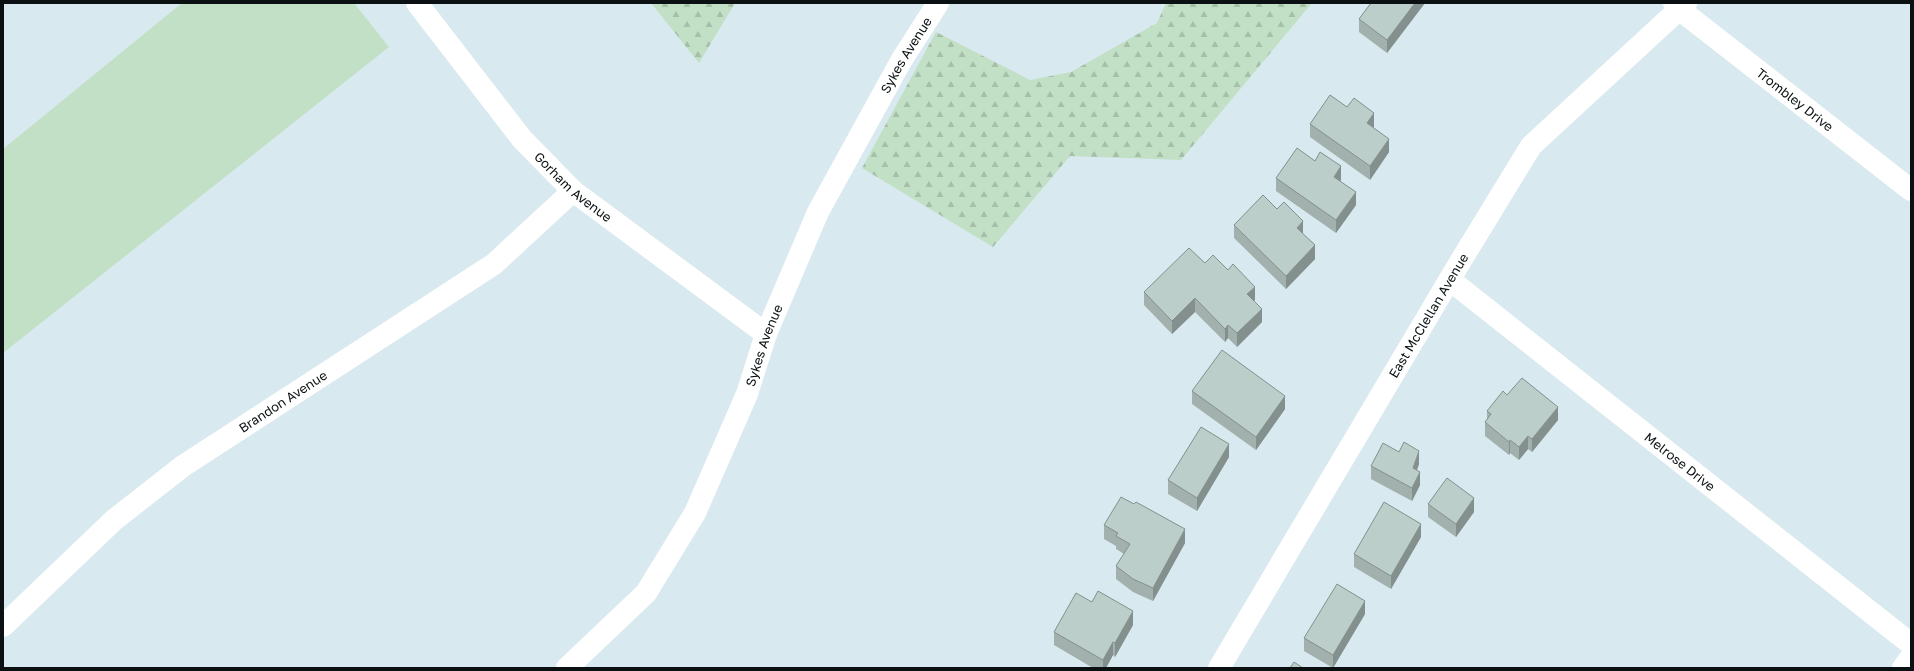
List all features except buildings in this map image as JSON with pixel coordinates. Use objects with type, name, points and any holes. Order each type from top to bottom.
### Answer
[{"type":"street","name":"Gorham Avenue","points":[[417,3],[522,139],[573,191],[766,334]]},
{"type":"street","name":"Sykes Avenue","points":[[566,668],[646,593],[695,513],[746,394],[766,334],[818,212],[901,61],[938,3]]},
{"type":"street","name":"Trombley Drive","points":[[1680,5],[1911,190]]},
{"type":"street","name":"East McClellan Avenue","points":[[1219,668],[1531,146],[1680,5]]},
{"type":"street","name":"Brandon Avenue","points":[[3,626],[114,520],[177,471],[494,264],[573,191]]},
{"type":"street","name":"Melrose Drive","points":[[1450,280],[1911,644]]},
{"type":"street","points":[[1903,668],[1911,657]]},
{"type":"green space","points":[[182,3],[354,3],[389,47],[3,353],[3,149]]},
{"type":"green space","points":[[651,3],[735,3],[699,63]]},
{"type":"green space","points":[[1166,3],[1312,3],[1181,160],[1070,156],[993,247],[862,168],[936,32],[1030,80],[1071,72],[1157,23]]}]
